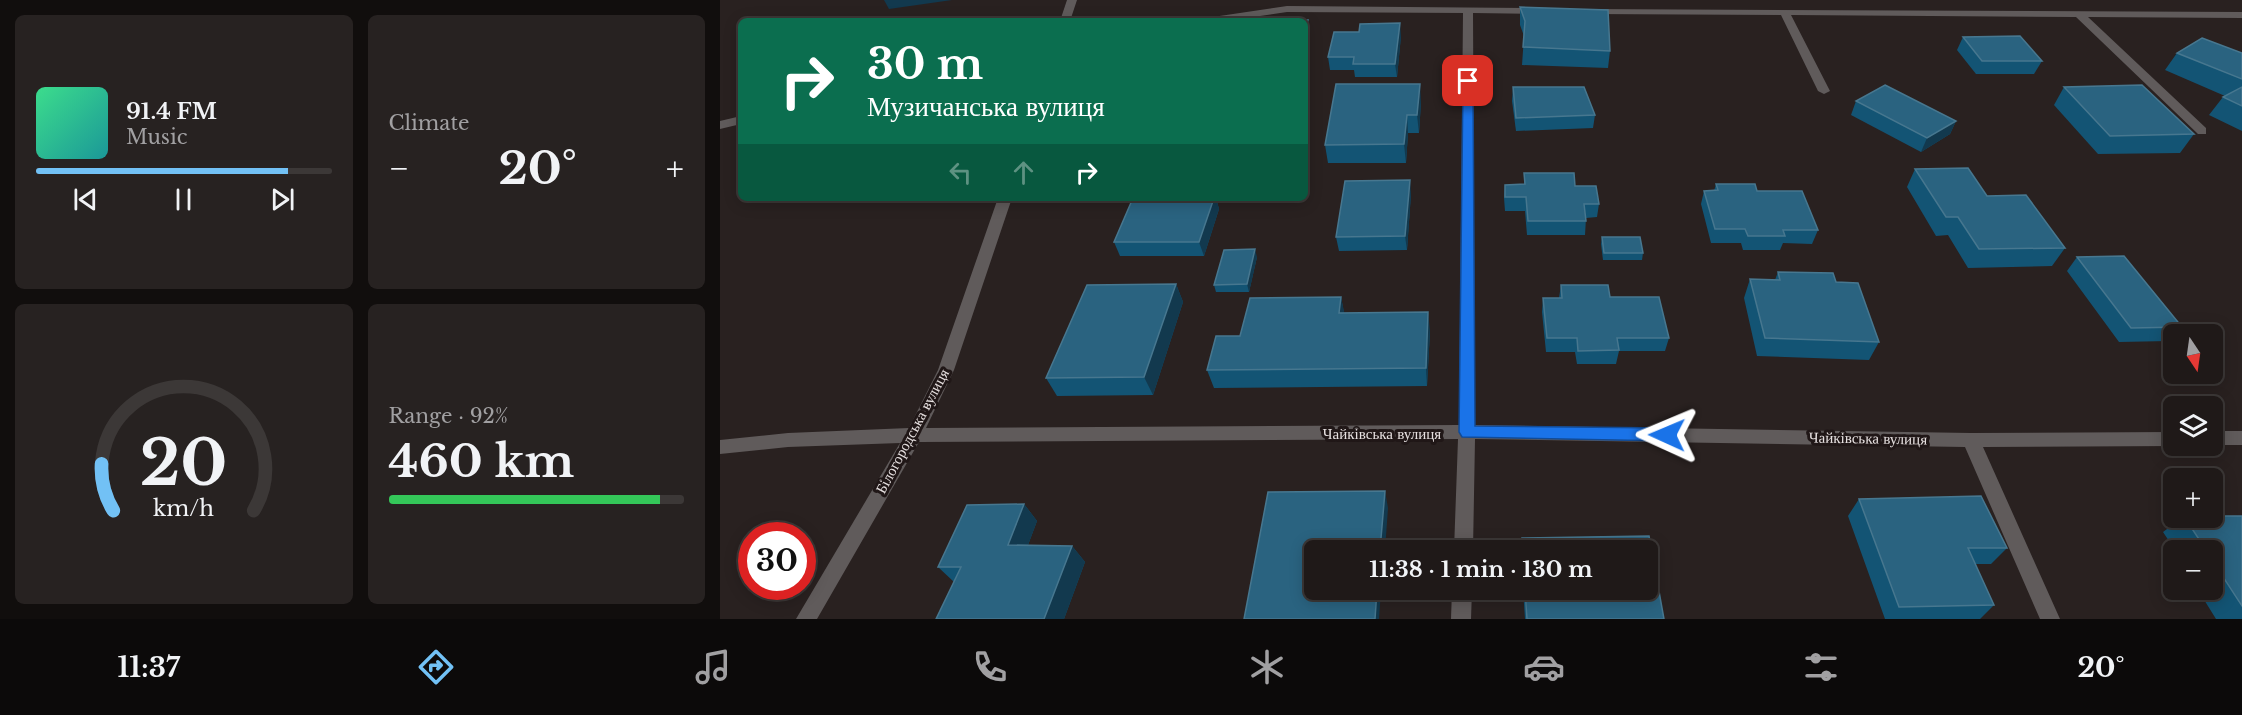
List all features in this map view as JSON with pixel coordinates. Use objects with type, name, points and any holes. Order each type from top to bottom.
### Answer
[{"type":"street","points":[[1066,18],[1072,0]]},
{"type":"street","points":[[1222,18],[1287,9],[1550,11]]},
{"type":"street","points":[[1463,540],[1467,432],[1468,10]]},
{"type":"street","points":[[1574,11],[2242,15]]},
{"type":"street","points":[[1784,12],[1824,91]]},
{"type":"street","points":[[2079,14],[2202,131]]},
{"type":"street","points":[[720,125],[738,121]]},
{"type":"street","name":"Білогородська вулиця","points":[[806,619],[914,435],[946,370],[1004,201]]},
{"type":"street","name":"Чайківська вулиця","points":[[720,447],[788,440],[914,435],[1467,432],[1971,440],[2163,439]]},
{"type":"street","points":[[2223,438],[2242,438]]},
{"type":"street","points":[[1971,440],[2050,619]]},
{"type":"street","points":[[1461,619],[1462,600]]},
{"type":"building","points":[[1520,7],[1608,10],[1610,51],[1523,47],[1525,21]]},
{"type":"building","points":[[1400,23],[1395,64],[1353,64],[1354,57],[1328,57],[1334,32],[1359,32],[1360,24]]},
{"type":"building","points":[[2020,36],[2042,61],[1982,61],[1963,37]]},
{"type":"building","points":[[2202,38],[2242,53],[2242,79],[2177,53]]},
{"type":"building","points":[[1336,84],[1420,84],[1417,115],[1407,115],[1404,144],[1325,145]]},
{"type":"building","points":[[1885,85],[1956,121],[1927,138],[1856,101]]},
{"type":"building","points":[[2142,85],[2194,134],[2110,136],[2064,87]]},
{"type":"building","points":[[1513,87],[1584,87],[1595,115],[1516,118]]},
{"type":"building","points":[[2242,87],[2242,106],[2223,97]]},
{"type":"building","points":[[1968,168],[1987,196],[2026,195],[2065,248],[1979,249],[1958,217],[1946,217],[1915,169]]},
{"type":"building","points":[[1524,173],[1574,173],[1575,186],[1596,186],[1599,204],[1584,204],[1586,221],[1528,221],[1526,197],[1505,197],[1505,185],[1525,184]]},
{"type":"building","points":[[1410,180],[1405,236],[1336,237],[1345,181]]},
{"type":"building","points":[[1716,184],[1755,184],[1757,191],[1802,191],[1818,230],[1783,230],[1785,236],[1748,236],[1745,229],[1715,229],[1704,191],[1718,190]]},
{"type":"building","points":[[1132,201],[1213,201],[1199,242],[1114,242]]},
{"type":"building","points":[[1602,237],[1640,237],[1643,253],[1604,253]]},
{"type":"building","points":[[1255,249],[1247,284],[1214,285],[1224,250]]},
{"type":"building","points":[[2124,256],[2180,324],[2163,324],[2163,327],[2131,328],[2077,257]]},
{"type":"building","points":[[1778,272],[1833,273],[1836,282],[1858,283],[1879,342],[1765,338],[1750,279],[1780,280]]},
{"type":"building","points":[[1176,284],[1144,377],[1046,378],[1087,285]]},
{"type":"building","points":[[1561,285],[1608,285],[1610,297],[1659,297],[1669,338],[1617,338],[1619,350],[1578,351],[1577,338],[1547,338],[1543,298],[1562,298]]},
{"type":"building","points":[[1341,297],[1339,313],[1428,312],[1426,368],[1207,370],[1216,336],[1240,336],[1250,298]]},
{"type":"building","points":[[1385,491],[1381,540],[1304,540],[1304,600],[1376,600],[1375,619],[1244,619],[1268,492]]},
{"type":"building","points":[[1981,496],[2007,548],[1968,548],[1994,605],[1899,607],[1859,499]]},
{"type":"building","points":[[1024,504],[1008,545],[1072,546],[1044,619],[936,619],[961,567],[938,567],[967,505]]},
{"type":"building","points":[[2223,516],[2242,516],[2242,606],[2223,577],[2223,540],[2199,540],[2192,528],[2223,528]]},
{"type":"building","points":[[1649,536],[1650,540],[1522,540],[1522,538]]},
{"type":"building","points":[[1658,586],[1664,619],[1527,619],[1526,600],[1658,600]]},
{"type":"route","points":[[1468,81],[1467,432],[1667,435]]}]
